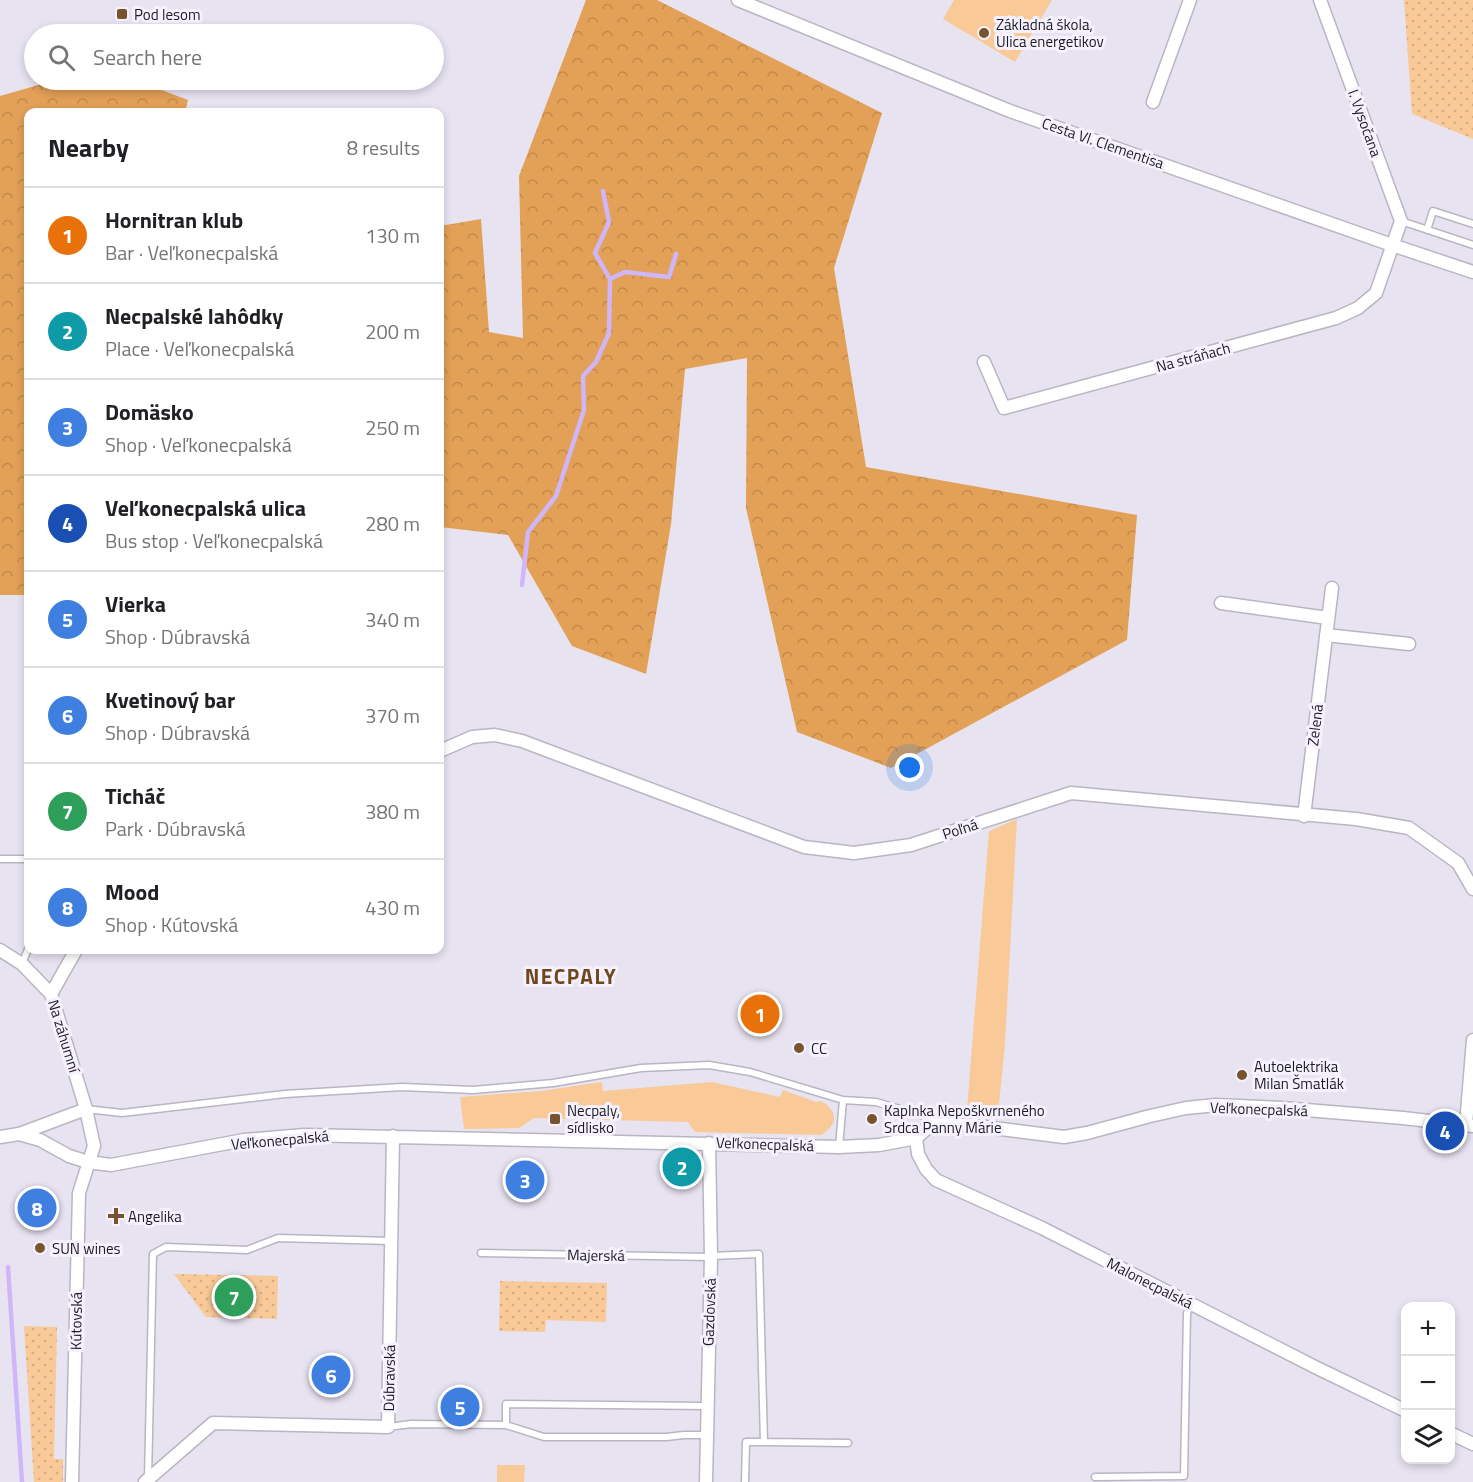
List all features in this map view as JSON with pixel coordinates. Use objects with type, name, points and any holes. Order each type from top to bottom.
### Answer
[{"type":"street","name":"Cesta Vl. Clementisa","points":[[738,0],[1010,111],[1473,272]]},
{"type":"street","points":[[1153,102],[1190,0]]},
{"type":"street","name":"I. Vysočana","points":[[1320,0],[1401,221]]},
{"type":"street","points":[[1392,245],[1401,221]]},
{"type":"street","name":"Na stráňach","points":[[984,362],[1004,408],[1336,318],[1358,308],[1376,293],[1392,245]]},
{"type":"street","name":"Zelená","points":[[1304,816],[1332,588]]},
{"type":"street","points":[[1221,603],[1328,618]]},
{"type":"street","points":[[1326,635],[1409,644]]},
{"type":"street","name":"Poľná","points":[[444,749],[472,736],[495,735],[522,741],[804,846],[854,853],[911,846],[1071,793],[1356,819],[1409,828],[1458,863],[1473,889]]},
{"type":"street","name":"Na záhumní","points":[[0,950],[22,964],[51,994],[86,1109],[94,1146],[88,1162]]},
{"type":"street","points":[[51,994],[74,954]]},
{"type":"street","points":[[1469,1125],[1473,1040]]},
{"type":"street","name":"Veľkonecpalská","points":[[19,1134],[40,1140],[69,1156],[88,1162],[111,1165],[244,1140],[304,1135],[839,1147],[879,1145],[916,1137],[932,1124],[962,1125],[1064,1137],[1186,1108],[1216,1105],[1282,1108],[1469,1125]]},
{"type":"street","name":"Veľkonecpalská","points":[[0,1137],[19,1134],[86,1109]]},
{"type":"street","name":"Dúbravská","points":[[147,1481],[213,1423],[388,1427],[393,1136]]},
{"type":"street","name":"Malonecpalská","points":[[916,1137],[918,1154],[926,1169],[936,1180],[1042,1228],[1404,1410]]},
{"type":"street","name":"Gazdovská","points":[[706,1482],[711,1256],[709,1143]]},
{"type":"street","name":"Kútovská","points":[[72,1482],[79,1193],[88,1162]]},
{"type":"street","points":[[1455,1435],[1473,1444]]},
{"type":"lane","points":[[1426,230],[1433,210],[1473,224]]},
{"type":"lane","points":[[1401,221],[1473,245]]},
{"type":"lane","points":[[0,859],[24,859]]},
{"type":"lane","points":[[22,964],[26,954]]},
{"type":"lane","points":[[86,1109],[122,1113],[285,1094],[402,1088],[473,1090],[554,1083],[641,1068],[709,1065],[750,1072],[843,1100],[876,1102],[924,1116],[932,1124]]},
{"type":"lane","points":[[839,1147],[843,1100]]},
{"type":"lane","points":[[147,1481],[153,1254],[166,1247],[247,1250],[278,1238],[392,1241]]},
{"type":"lane","name":"Majerská","points":[[481,1253],[711,1256],[759,1254],[764,1442]]},
{"type":"lane","points":[[1095,1477],[1184,1476],[1187,1313],[1191,1304]]},
{"type":"lane","points":[[506,1425],[506,1404],[707,1406]]},
{"type":"lane","points":[[388,1427],[411,1424],[506,1425],[543,1437],[706,1435]]},
{"type":"lane","points":[[745,1482],[746,1442],[848,1443]]},
{"type":"shaded area","name":"Základná škola, Ulica energetikov","points":[[954,0],[1052,0],[1015,62],[943,19]]},
{"type":"shaded area","points":[[1404,0],[1473,0],[1473,139],[1412,114]]},
{"type":"shaded area","points":[[1017,819],[1005,1044],[998,1114],[967,1110],[989,831]]},
{"type":"shaded area","points":[[602,1082],[603,1091],[712,1082],[780,1097],[783,1090],[825,1103],[832,1110],[834,1118],[831,1126],[821,1135],[695,1132],[688,1122],[534,1118],[519,1128],[464,1129],[460,1097],[541,1091]]},
{"type":"shaded area","points":[[174,1274],[278,1276],[277,1319],[206,1317]]},
{"type":"shaded area","points":[[500,1281],[607,1283],[606,1322],[546,1320],[545,1332],[499,1331]]},
{"type":"shaded area","points":[[24,1326],[57,1327],[54,1459],[63,1459],[63,1482],[34,1482]]},
{"type":"shaded area","points":[[497,1465],[525,1465],[524,1482],[497,1482]]},
{"type":"green space","points":[[586,0],[657,0],[882,113],[834,268],[866,467],[1137,515],[1127,640],[891,768],[797,732],[746,508],[747,358],[685,369],[671,524],[646,674],[572,646],[508,535],[444,527],[444,225],[481,219],[489,332],[523,338],[519,176]]},
{"type":"green space","points":[[24,89],[162,90],[188,100],[186,108],[24,108],[24,595],[0,595],[0,96]]},
{"type":"waterway","points":[[522,585],[528,532],[556,496],[584,410],[583,376],[596,362],[609,333],[610,279],[595,253],[609,222],[603,191]]},
{"type":"waterway","points":[[610,279],[625,272],[669,277],[676,254]]},
{"type":"waterway","points":[[8,1267],[22,1482]]},
{"type":"place","name":"Pod lesom","points":[[122,14]]},
{"type":"place","name":"Základná škola, Ulica energetikov","points":[[984,33]]},
{"type":"place","name":"Hornitran klub","points":[[760,1014]]},
{"type":"place","name":"CC","points":[[799,1048]]},
{"type":"place","name":"Autoelektrika Milan Šmatlák","points":[[1242,1075]]},
{"type":"place","name":"Necpaly, sídlisko","points":[[555,1119]]},
{"type":"place","name":"Kaplnka Nepoškvrneného Srdca Panny Márie","points":[[872,1119]]},
{"type":"place","name":"Veľkonecpalská ulica","points":[[1445,1131]]},
{"type":"place","name":"Necpalské lahôdky","points":[[682,1167]]},
{"type":"place","name":"Domäsko","points":[[525,1180]]},
{"type":"place","name":"Mood","points":[[37,1208]]},
{"type":"place","name":"Angelika","points":[[116,1216]]},
{"type":"place","name":"SUN wines","points":[[40,1248]]},
{"type":"place","name":"Ticháč","points":[[234,1297]]},
{"type":"place","name":"Kvetinový bar","points":[[331,1375]]},
{"type":"place","name":"Vierka","points":[[460,1407]]},
{"type":"district","name":"NECPALY","points":[[571,976]]}]
